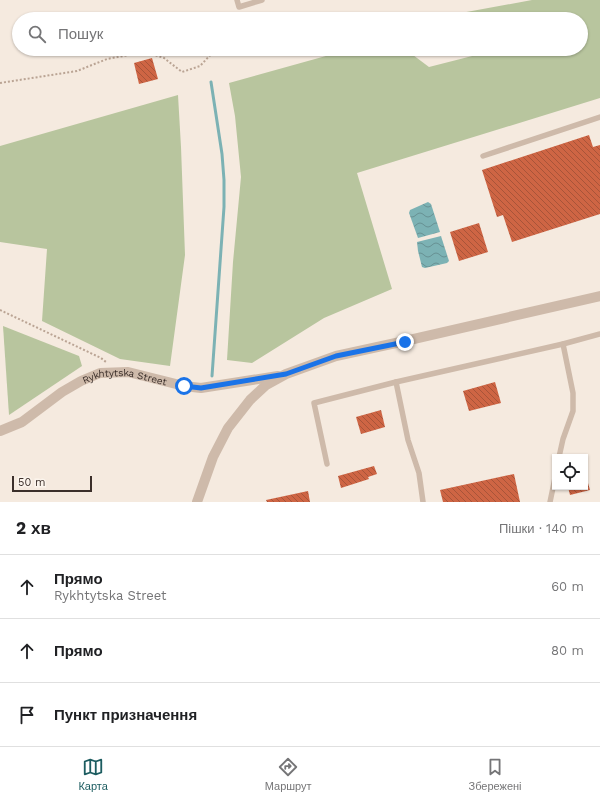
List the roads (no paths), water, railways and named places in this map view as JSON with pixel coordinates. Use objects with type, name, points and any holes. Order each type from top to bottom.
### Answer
[{"type":"street","points":[[197,502],[213,458],[228,428],[250,400],[266,385],[286,374],[336,356],[405,342],[600,296]]},
{"type":"street","name":"Rykhtytska Street","points":[[0,431],[22,422],[62,392],[81,381],[100,373],[116,371],[128,372],[184,386],[201,388],[286,374]]},
{"type":"lane","points":[[237,0],[239,7],[262,0]]},
{"type":"lane","points":[[483,156],[600,117]]},
{"type":"lane","points":[[327,464],[314,403],[600,334]]},
{"type":"lane","points":[[560,454],[562,439],[573,411],[573,393],[563,344]]},
{"type":"lane","points":[[396,382],[408,440],[420,473],[423,502]]},
{"type":"lane","points":[[550,502],[552,490]]},
{"type":"water","points":[[428,202],[431,204],[440,232],[418,238],[409,213],[410,210]]},
{"type":"water","points":[[441,236],[449,261],[447,263],[425,268],[422,267],[417,242]]},
{"type":"waterway","points":[[211,82],[222,154],[224,180],[224,207],[212,376]]}]
